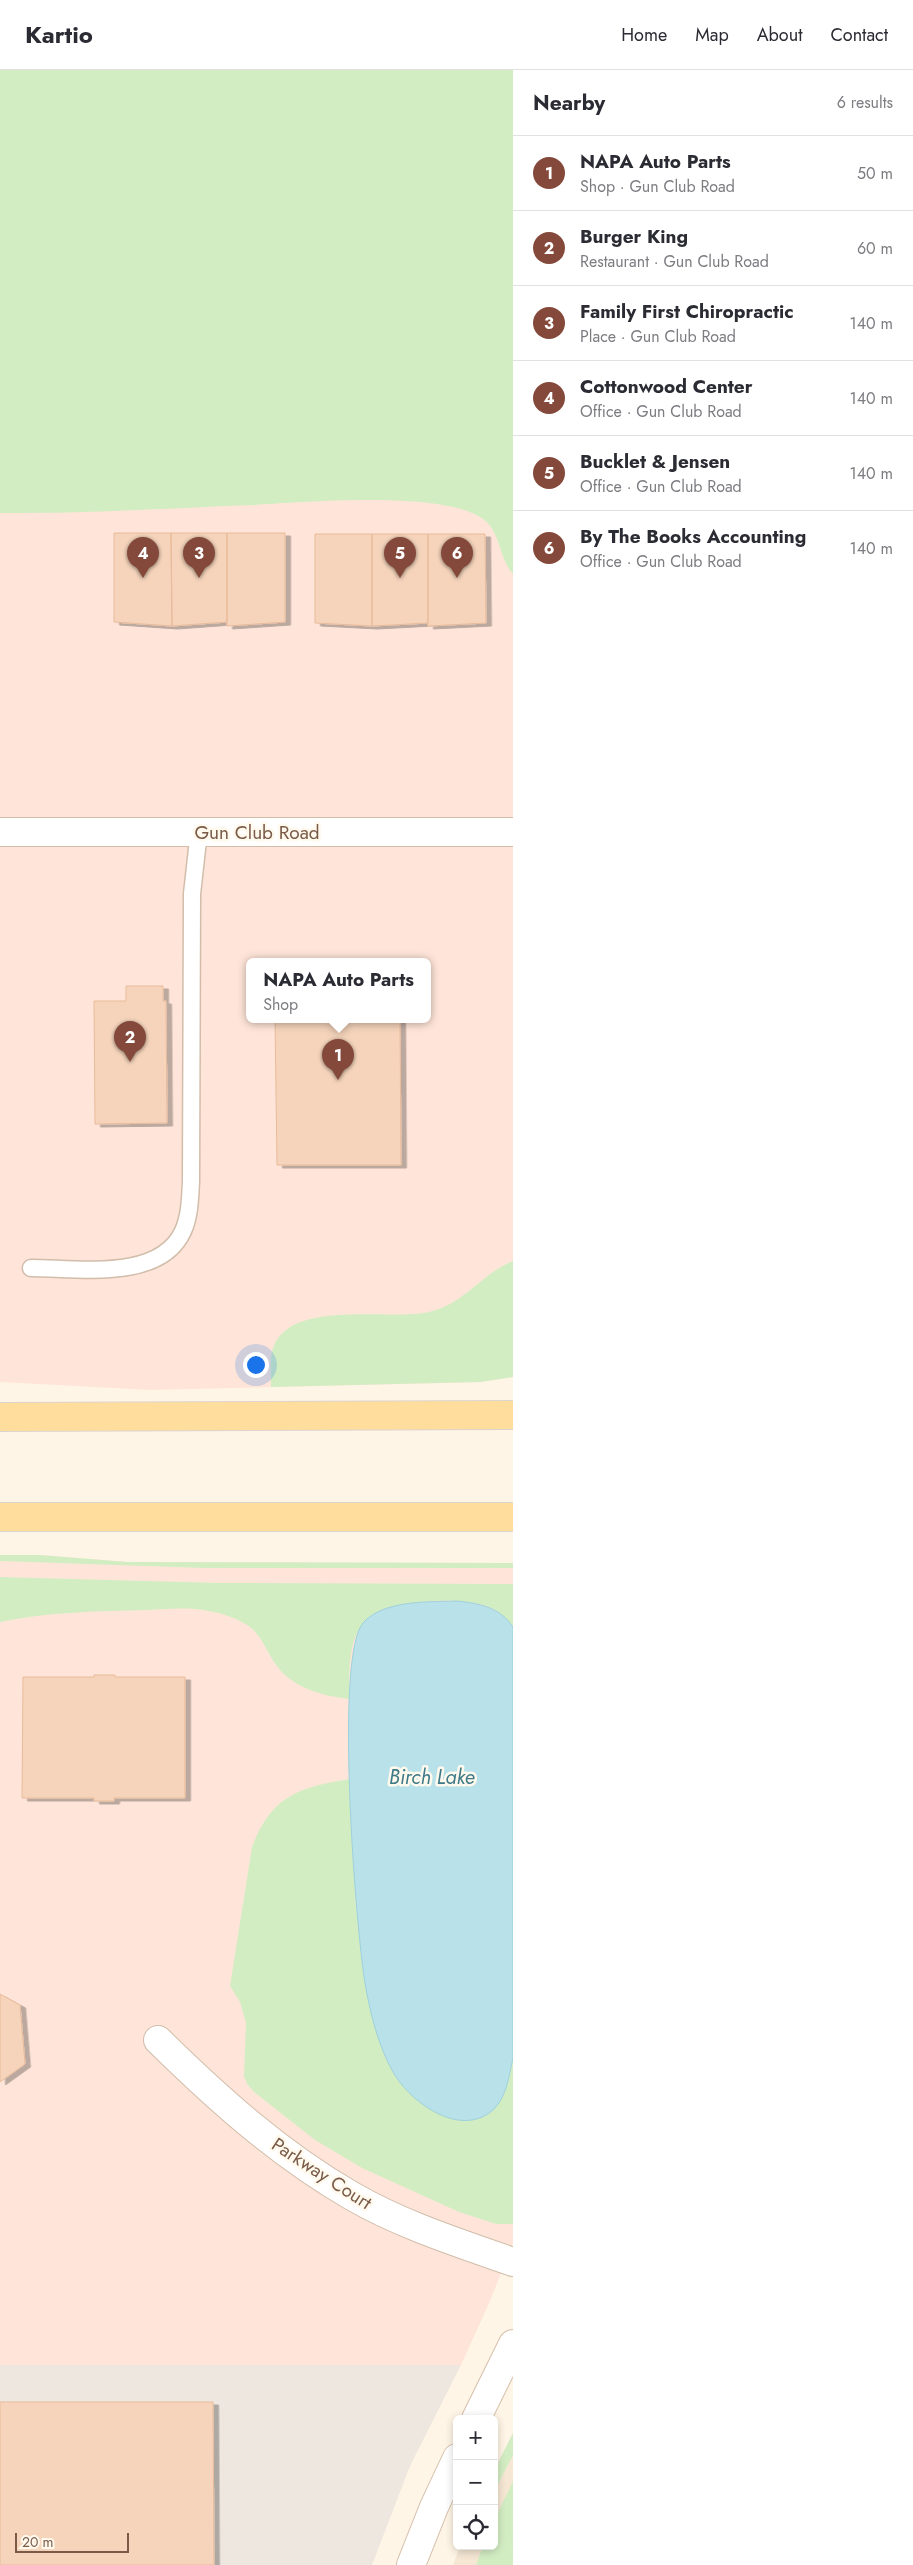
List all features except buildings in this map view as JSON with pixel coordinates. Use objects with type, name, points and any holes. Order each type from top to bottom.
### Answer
[{"type":"main road","points":[[0,1417],[513,1415]]},
{"type":"main road","points":[[0,1517],[513,1517]]},
{"type":"street","name":"Gun Club Road","points":[[0,832],[513,832]]},
{"type":"street","name":"Parkway Court","points":[[158,2040],[238,2115],[322,2177],[352,2196],[399,2219],[513,2262]]},
{"type":"street","points":[[478,2415],[513,2344]]},
{"type":"street","points":[[411,2565],[431,2514],[456,2460]]},
{"type":"lane","points":[[31,1268],[114,1268],[140,1265],[162,1256],[183,1231],[189,1209],[191,1182],[192,894],[198,832]]},
{"type":"shaded area","points":[[0,70],[513,70],[513,1377],[480,1382],[151,1390],[0,1382]]},
{"type":"shaded area","points":[[0,1555],[40,1555],[127,1562],[513,1563],[513,2243],[490,2301],[461,2365],[0,2365]]},
{"type":"shaded area","points":[[0,2365],[461,2365],[410,2466],[372,2565],[0,2565]]},
{"type":"shaded area","points":[[513,2433],[513,2565],[453,2565],[459,2550],[498,2550],[498,2463]]},
{"type":"green space","points":[[0,70],[513,70],[513,574],[504,560],[496,536],[487,522],[460,509],[434,504],[371,500],[96,512],[0,513]]},
{"type":"green space","points":[[513,1261],[513,1377],[480,1382],[271,1387],[271,1361],[274,1345],[285,1331],[301,1322],[322,1317],[344,1315],[429,1312],[453,1302],[502,1266]]},
{"type":"green space","points":[[0,1555],[40,1555],[127,1562],[513,1563],[513,1568],[204,1568],[0,1561]]},
{"type":"green space","points":[[0,1577],[220,1583],[513,1584],[513,1627],[494,1609],[457,1601],[421,1602],[402,1605],[372,1616],[362,1625],[354,1641],[350,1660],[349,1699],[317,1693],[297,1684],[281,1671],[252,1628],[224,1614],[193,1609],[92,1612],[36,1616],[0,1622]]},
{"type":"green space","points":[[350,1779],[356,1906],[370,2008],[500,2101],[505,2091],[513,2058],[513,2224],[496,2224],[459,2212],[362,2168],[315,2140],[254,2092],[247,2084],[244,2076],[246,2023],[240,2002],[230,1986],[252,1847],[268,1816],[289,1797],[316,1786]]},
{"type":"green space","points":[[513,2433],[513,2455],[498,2484],[498,2463]]},
{"type":"green space","points":[[513,2481],[513,2565],[476,2565],[482,2550],[498,2550],[498,2513]]},
{"type":"water","name":"Birch Lake","points":[[456,1601],[488,1607],[502,1615],[513,1627],[513,2058],[507,2085],[498,2105],[480,2118],[466,2121],[451,2119],[437,2113],[411,2095],[393,2072],[375,2029],[369,2006],[361,1953],[350,1795],[350,1686],[354,1646],[363,1623],[372,1615],[394,1606],[420,1602]]},
{"type":"place","name":"Cottonwood Center","points":[[143,578]]},
{"type":"place","name":"Family First Chiropractic","points":[[199,578]]},
{"type":"place","name":"Bucklet & Jensen","points":[[400,578]]},
{"type":"place","name":"By The Books Accounting","points":[[457,578]]},
{"type":"place","name":"Burger King","points":[[130,1062]]},
{"type":"place","name":"NAPA Auto Parts","points":[[338,1080]]}]
